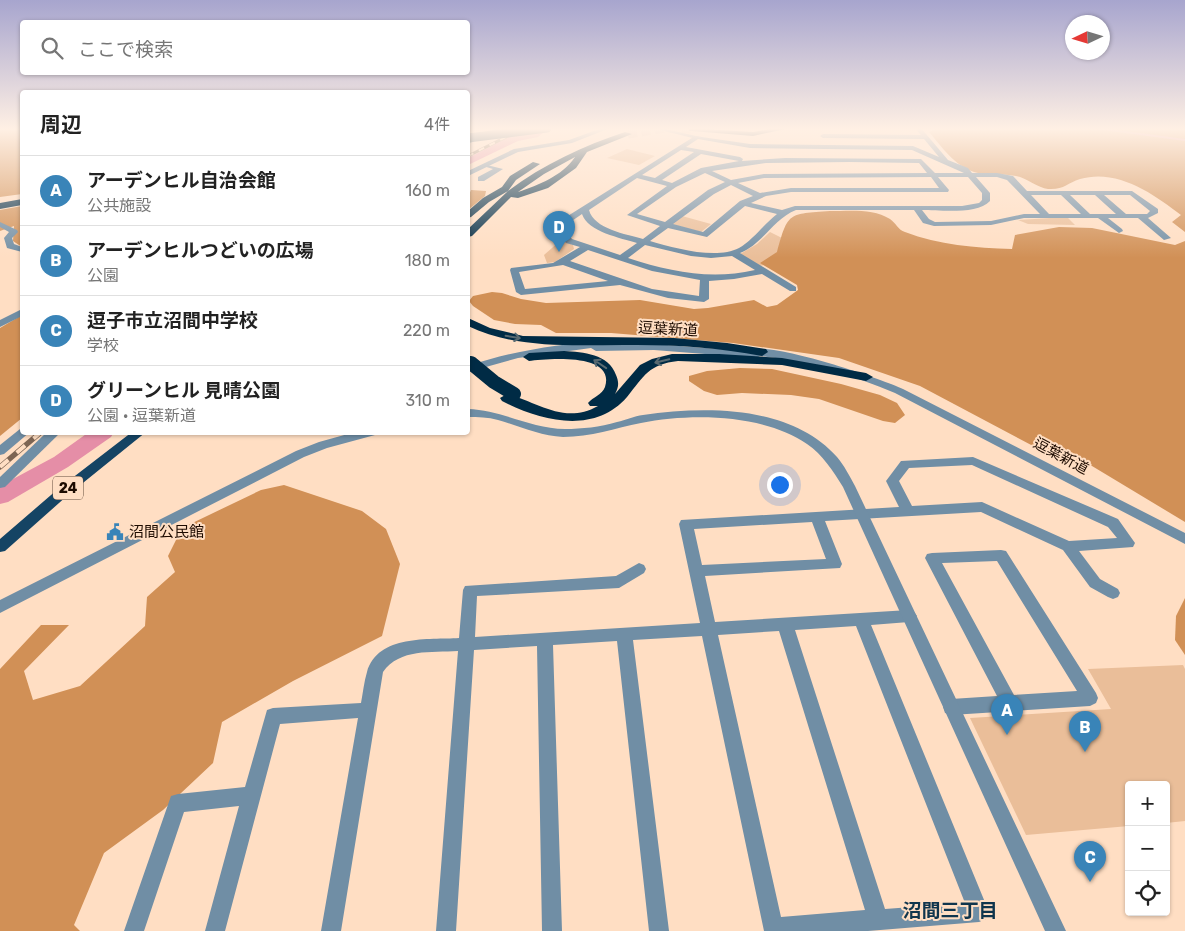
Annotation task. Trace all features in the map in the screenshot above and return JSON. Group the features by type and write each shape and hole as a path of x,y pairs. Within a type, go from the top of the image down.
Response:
{"highway":[{"path":"470,224 535,171"},
{"path":"470,232 507,194 519,189 543,171"},
{"path":"470,213 486,200 530,187 552,171"},
{"path":"507,194 530,191 545,186 565,171"},
{"path":"0,202 20,198"},
{"path":"0,206 20,202"},
{"path":"470,323 498,335 526,339 660,342 742,348 769,354"},
{"path":"511,396 546,407 568,409 588,406 610,393 612,385 611,376 608,370 596,361 570,355 529,357"},
{"path":"470,368 526,408 543,414 571,417 594,413 616,401 635,376 649,364 679,358 780,361 866,377"}],"main road":[{"name":"24","path":"0,547 63,492 136,435"}],"street":[{"path":"481,179 495,171"},
{"path":"643,171 558,226 569,241 622,258 672,296 704,299 705,278"},
{"path":"656,181 670,171"},
{"path":"695,171 631,215 704,235 743,203 758,195 785,190 945,190 930,171"},
{"path":"691,174 699,171"},
{"path":"707,171 758,195"},
{"path":"585,209 587,217 598,226 645,241 700,256 734,253 742,250 788,209 802,207 962,208 980,205 986,201 986,193 966,171"},
{"path":"833,174 851,207"},
{"path":"622,258 710,192 730,182 764,176 833,174 997,175 1010,178 1048,216"},
{"path":"636,176 673,185"},
{"path":"915,207 926,221 934,224 978,225 1024,216 1149,216 1155,211 1132,193 1024,193"},
{"path":"1062,193 1088,216"},
{"path":"1097,193 1124,216"},
{"path":"743,203 783,213"},
{"path":"1100,216 1119,232"},
{"path":"1140,216 1167,238"},
{"path":"0,224 14,232 8,238 10,246 20,249"},
{"path":"586,246 563,262 555,265 514,270 521,292 651,279 738,277 763,271"},
{"path":"734,253 793,289"},
{"path":"563,262 625,282"},
{"path":"0,324 20,313"},
{"name":"逗葉新道","path":"470,367 540,351 616,344 650,344 769,354 826,365 866,377 927,404 1185,539"},
{"name":"逗葉新道","path":"470,367 563,351 602,347 678,348 782,358 866,377"},
{"path":"470,413 500,416 542,430 562,433 585,432 640,419 732,415 751,417 775,423 795,431 814,443 832,458 849,486 1056,931"},
{"path":"0,451 20,435"},
{"path":"0,484 52,435"},
{"path":"0,607 300,454 323,445 360,435"},
{"path":"861,619 979,912 773,928 686,524 982,507 1068,546 1128,543 1113,523 973,461 905,464 892,481 908,511"},
{"path":"696,571 835,564 816,516"},
{"path":"1068,546 1095,583 1113,593"},
{"path":"951,707 1090,698 1002,555 932,558 1008,703"},
{"path":"446,931 470,590 620,582 639,569"},
{"path":"331,931 375,671 380,661 393,652 404,648 909,616"},
{"path":"785,624 878,920"},
{"path":"624,634 660,931"},
{"path":"545,639 552,931"},
{"path":"214,931 273,716 367,710"},
{"path":"134,931 178,803 251,796"}],"shaded area":[{"path":"0,171 20,171 20,194 0,197"},
{"path":"1185,171 1185,232 1172,222 1181,215 1147,191 1121,180 1108,177 1094,177 1080,179 1062,187 1048,189 1016,176 974,172"},
{"path":"471,190 486,191 485,196 470,208"},
{"path":"20,206 20,246 13,241 14,226 0,231 0,210"},
{"path":"861,211 876,213 890,219 905,232 944,243 971,247 1012,249 1015,235 1059,227 1092,228 1175,245 1185,241 1185,522 1092,466 1035,447 920,386 839,358 733,343 611,333 556,333 541,325 515,324 494,320 470,302 473,296 492,292 546,303 640,300 694,309 754,300 767,307 777,305 798,290 797,285 760,263 777,252 788,222 798,215"},
{"path":"682,216 711,224 701,232 671,224"},
{"path":"1067,217 1075,225 1028,224 1018,220"},
{"path":"770,232 788,241 777,262 760,266 740,254 757,244"},
{"path":"561,240 573,245 574,249 555,262 547,263 544,255"},
{"path":"20,316 20,420 0,436 0,328"},
{"path":"740,368 772,369 841,384 880,395 897,403 905,415 895,423 883,421 819,399 791,395 742,393 717,395 704,391 689,381 689,376 707,371"},
{"path":"284,485 362,511 386,529 400,564 382,636 293,681 222,722 213,763 163,810 104,853 74,925 80,931 0,931 0,669 41,625 69,625 24,671 33,700 80,686 145,626 147,597 175,572 168,556 182,528 261,490"},
{"path":"1185,598 1185,655 1175,640 1176,616"},
{"path":"1183,665 1185,669 1185,821 1170,823 1170,781 1125,781 1125,826 1026,835 970,718 1111,709 1088,669"}],"waterway":[{"path":"0,496 61,462 100,435"}],"railway":[{"path":"0,467 37,435"}],"place":[{"name":"グリーンヒル 見晴公園","path":"559,252"},
{"name":"沼間公民館","path":"115,532"},
{"name":"アーデンヒル自治会館","path":"1007,735"},
{"name":"アーデンヒルつどいの広場","path":"1085,752"},
{"name":"逗子市立沼間中学校","path":"1090,882"}],"district":[{"name":"沼間三丁目","path":"950,910"}]}
